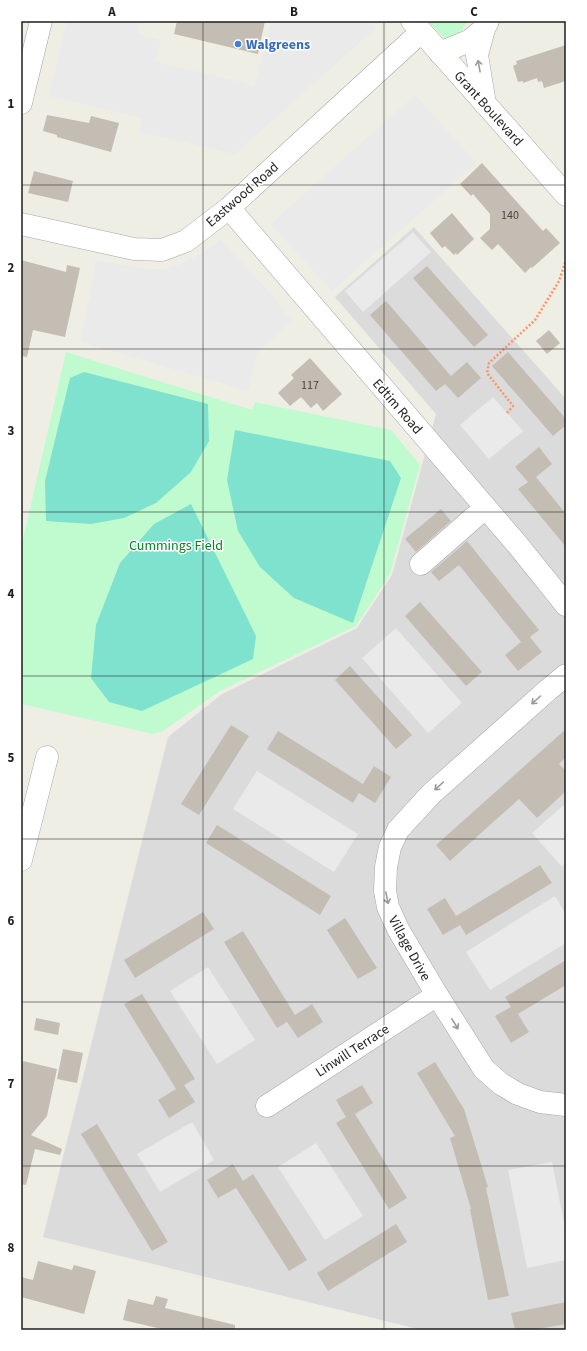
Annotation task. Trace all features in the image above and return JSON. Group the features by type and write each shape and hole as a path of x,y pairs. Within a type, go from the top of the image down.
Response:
{"street":[{"path":"21,103 41,21"},
{"path":"440,53 469,41 486,25"},
{"path":"485,104 477,55 486,25"},
{"name":"Grant Boulevard","path":"416,26 566,195"},
{"name":"Eastwood Road","path":"21,224 134,249 162,250 186,241 229,208 416,26"},
{"name":"Edtim Road","path":"229,208 566,605"},
{"path":"421,564 485,508"},
{"name":"Village Drive","path":"566,675 549,688 431,794 398,830 390,847 386,867 385,891 388,907 398,929 437,995 484,1069 501,1084 518,1094 540,1102 566,1105"},
{"path":"21,860 47,757"},
{"name":"Linwill Terrace","path":"267,1106 437,995"}],"path":[{"path":"507,412 513,406 487,373 489,363 535,320 559,281 566,260"}],"shaded area":[{"path":"67,21 140,21 137,34 161,40 155,62 243,82 254,87 271,21 369,21 376,28 235,154 139,132 142,118 49,96"},
{"path":"415,95 476,163 332,291 271,224"},
{"path":"414,227 566,399 566,1330 422,1330 43,1237 168,737 222,694 357,628 392,575 436,414 335,297"},
{"path":"413,232 431,252 363,312 345,291"},
{"path":"221,240 272,295 292,321 257,353 248,391 81,342 96,260 147,269 164,269 181,264 205,251"},
{"path":"493,397 523,431 489,459 460,425"},
{"path":"396,628 462,703 428,733 362,658"},
{"path":"257,771 358,834 334,872 233,809"},
{"path":"566,803 566,863 562,867 532,833"},
{"path":"555,896 566,915 566,943 490,990 466,952"},
{"path":"208,967 255,1040 217,1064 170,991"},
{"path":"192,1122 214,1160 160,1192 137,1154"},
{"path":"316,1143 363,1216 325,1240 278,1167"},
{"path":"552,1162 566,1233 566,1260 527,1268 508,1170"}],"green space":[{"path":"428,21 468,21 458,36 446,40"},
{"name":"Cummings Field","path":"66,352 252,410 255,402 391,430 420,465 390,574 356,626 220,691 163,731 153,734 21,704 21,548"},
{"path":"84,372 208,404 209,441 191,472 156,503 124,518 91,524 46,521 45,481 70,378"},
{"path":"235,430 390,461 401,478 353,623 294,598 260,567 238,531 227,480"},
{"path":"191,504 256,636 253,659 142,711 109,702 91,678 96,625 120,563 154,524"}],"building":[{"name":"Walgreens","path":"177,21 265,21 258,54 174,34"},
{"path":"566,45 566,81 544,88 542,81 538,82 537,78 523,83 523,81 518,82 513,66 517,64 516,61"},
{"path":"47,115 89,123 91,116 119,123 111,152 57,137 57,135 43,131"},
{"path":"482,163 543,231 546,228 560,243 525,273 498,244 492,250 480,238 490,229 490,214 473,194 471,196 460,184"},
{"path":"34,171 73,181 68,202 28,193"},
{"path":"452,213 474,239 457,255 456,253 454,255 445,246 442,248 430,233"},
{"path":"21,260 66,272 67,265 80,268 65,337 33,330 27,357 21,356"},
{"path":"427,266 488,335 474,347 413,278"},
{"path":"386,301 451,376 467,362 481,378 458,398 445,384 436,391 370,315"},
{"path":"549,330 560,343 547,354 536,341"},
{"path":"508,352 566,419 566,425 553,436 492,366"},
{"path":"310,358 342,394 323,411 317,403 311,408 301,397 290,406 278,393 294,378 291,375"},
{"path":"539,447 552,464 536,477 566,514 566,547 518,489 528,482 515,467"},
{"path":"441,509 451,521 416,552 405,539"},
{"path":"467,541 539,630 530,637 542,652 518,671 505,655 521,642 459,565 439,581 431,572"},
{"path":"420,602 482,672 466,686 405,616"},
{"path":"350,666 412,735 396,749 335,680"},
{"path":"231,725 249,736 199,815 181,804"},
{"path":"566,729 566,757 559,764 566,771 566,791 537,818 519,799 450,861 436,845"},
{"path":"278,731 363,784 374,766 391,777 375,803 359,793 353,803 267,749"},
{"path":"217,825 331,896 320,915 206,843"},
{"path":"540,865 552,883 466,935 460,925 443,935 427,909 445,898 456,916"},
{"path":"203,912 214,929 135,978 124,960"},
{"path":"345,918 377,968 358,979 327,930"},
{"path":"243,931 295,1015 312,1004 323,1022 298,1038 287,1022 277,1028 224,942"},
{"path":"566,960 566,985 518,1014 529,1032 511,1043 495,1016 511,1007 505,997"},
{"path":"142,994 195,1079 184,1085 195,1102 169,1118 158,1100 176,1089 124,1004"},
{"path":"36,1018 60,1023 58,1035 34,1030"},
{"path":"63,1049 83,1053 77,1083 57,1079"},
{"path":"23,1061 57,1069 47,1116 31,1135 62,1149 60,1155 35,1149 26,1185 21,1184 21,1069"},
{"path":"435,1062 464,1109 488,1187 486,1188 509,1296 488,1300 471,1209 450,1138 455,1136 417,1073"},
{"path":"362,1085 373,1103 355,1114 407,1198 389,1209 336,1123 346,1117 336,1100"},
{"path":"97,1124 168,1242 152,1251 81,1134"},
{"path":"233,1164 243,1181 253,1174 307,1260 289,1271 236,1188 218,1198 207,1180"},
{"path":"396,1224 407,1242 328,1291 317,1273"},
{"path":"38,1261 72,1270 74,1265 96,1271 84,1314 21,1297 21,1277 33,1280"},
{"path":"156,1296 168,1299 165,1308 235,1325 235,1330 166,1330 123,1320 128,1299 153,1305"},
{"path":"566,1302 566,1324 533,1330 515,1330 511,1313"}],"place":[{"name":"Walgreens","path":"238,44"}]}
